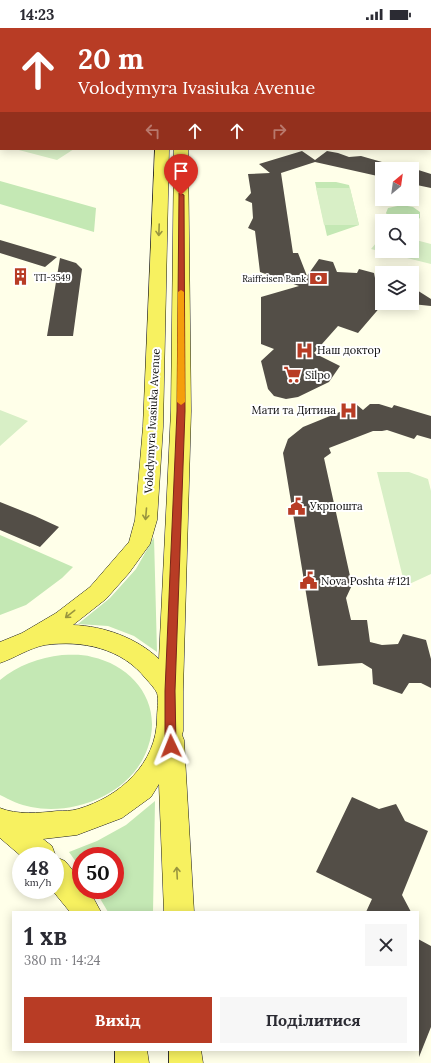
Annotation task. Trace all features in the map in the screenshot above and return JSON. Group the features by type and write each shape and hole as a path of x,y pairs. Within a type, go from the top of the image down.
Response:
{"main road":[{"name":"Volodymyra Ivasiuka Avenue","path":"28,640 64,619 98,593 121,568 138,544 146,520 153,427 162,150"},
{"path":"179,911 170,731 170,691 181,411 181,150"},
{"path":"0,652 28,640 62,634 95,636 125,647 149,665 170,691"},
{"path":"1,822 39,826 77,822 112,808 141,788 159,762 170,731"},
{"path":"1,822 31,847"},
{"path":"64,882 82,904 86,911"},
{"path":"131,1051 132,1063"},
{"path":"185,1051 186,1063"}],"green space":[{"path":"19,150 72,150 57,160"},
{"path":"0,181 96,208 94,232 0,204"},
{"path":"315,182 336,182 349,185 359,225 327,236"},
{"path":"316,188 350,188 359,225 324,225"},
{"path":"397,206 413,207 420,212 420,218 419,214 387,214 388,208"},
{"path":"419,241 431,244 431,264 407,258 419,258"},
{"path":"375,244 375,250 371,249"},
{"path":"0,410 28,421 0,446"},
{"path":"377,472 409,472 428,479 431,491 431,574 405,586"},
{"path":"0,535 73,567 62,578 26,605 0,615"},
{"path":"154,537 157,652 134,636 108,626 78,624 110,598 136,569"},
{"path":"62,655 84,655 92,657 121,669 132,678 141,689 148,702 152,731 148,747 141,763 130,777 116,789 101,798 66,808 48,809 31,807 0,795 0,680 21,666 45,658"},
{"path":"155,801 153,911 107,911 100,899 124,899 124,847 82,847 97,841 126,825"}],"building":[{"path":"302,151 315,160 327,151 349,157 361,156 382,162 375,162 375,175 315,162 281,173 293,253 298,253 307,276 319,259 333,262 337,272 357,273 359,269 374,273 375,310 378,310 358,333 338,326 314,353 340,366 329,382 298,397 286,399 274,396 268,389 261,361 274,349 261,344 261,297 299,286 260,272 255,231 248,228 253,218 252,203 245,200 251,193 248,174 270,173 259,164"},
{"path":"419,170 431,174 431,188 419,185"},
{"path":"0,240 57,257 45,267 0,253"},
{"path":"60,258 76,263 82,269 73,336 47,336"},
{"path":"419,291 431,299 431,306 419,305"},
{"path":"370,404 379,404 392,408 394,405 431,416 431,439 417,435 414,439 387,430 373,431 329,448 331,453 324,458 352,585 346,598 351,620 367,620 370,642 382,645 398,644 403,634 426,640 431,659 431,688 421,683 409,683 402,694 373,684 372,669 362,663 318,666 283,453 288,439 303,427 357,405 363,410"},
{"path":"0,502 59,527 40,547 0,530"},
{"path":"352,797 379,809 396,804 405,821 428,831 402,895 410,911 366,911 372,899 316,872"},
{"path":"419,940 431,946 431,1027 419,1057"}],"slow traffic":[{"path":"181,292 181,402"}],"place":[{"name":"ТП-3549","path":"21,277"},
{"name":"Raiffeisen Bank","path":"319,278"},
{"name":"Наш доктор","path":"304,350"},
{"name":"Silpo","path":"292,375"},
{"name":"Мати та Дитина","path":"349,410"},
{"name":"Укрпошта","path":"297,506"},
{"name":"Nova Poshta #121","path":"308,581"}],"route":[{"path":"171,746 170,691 181,411 181,195"}]}
